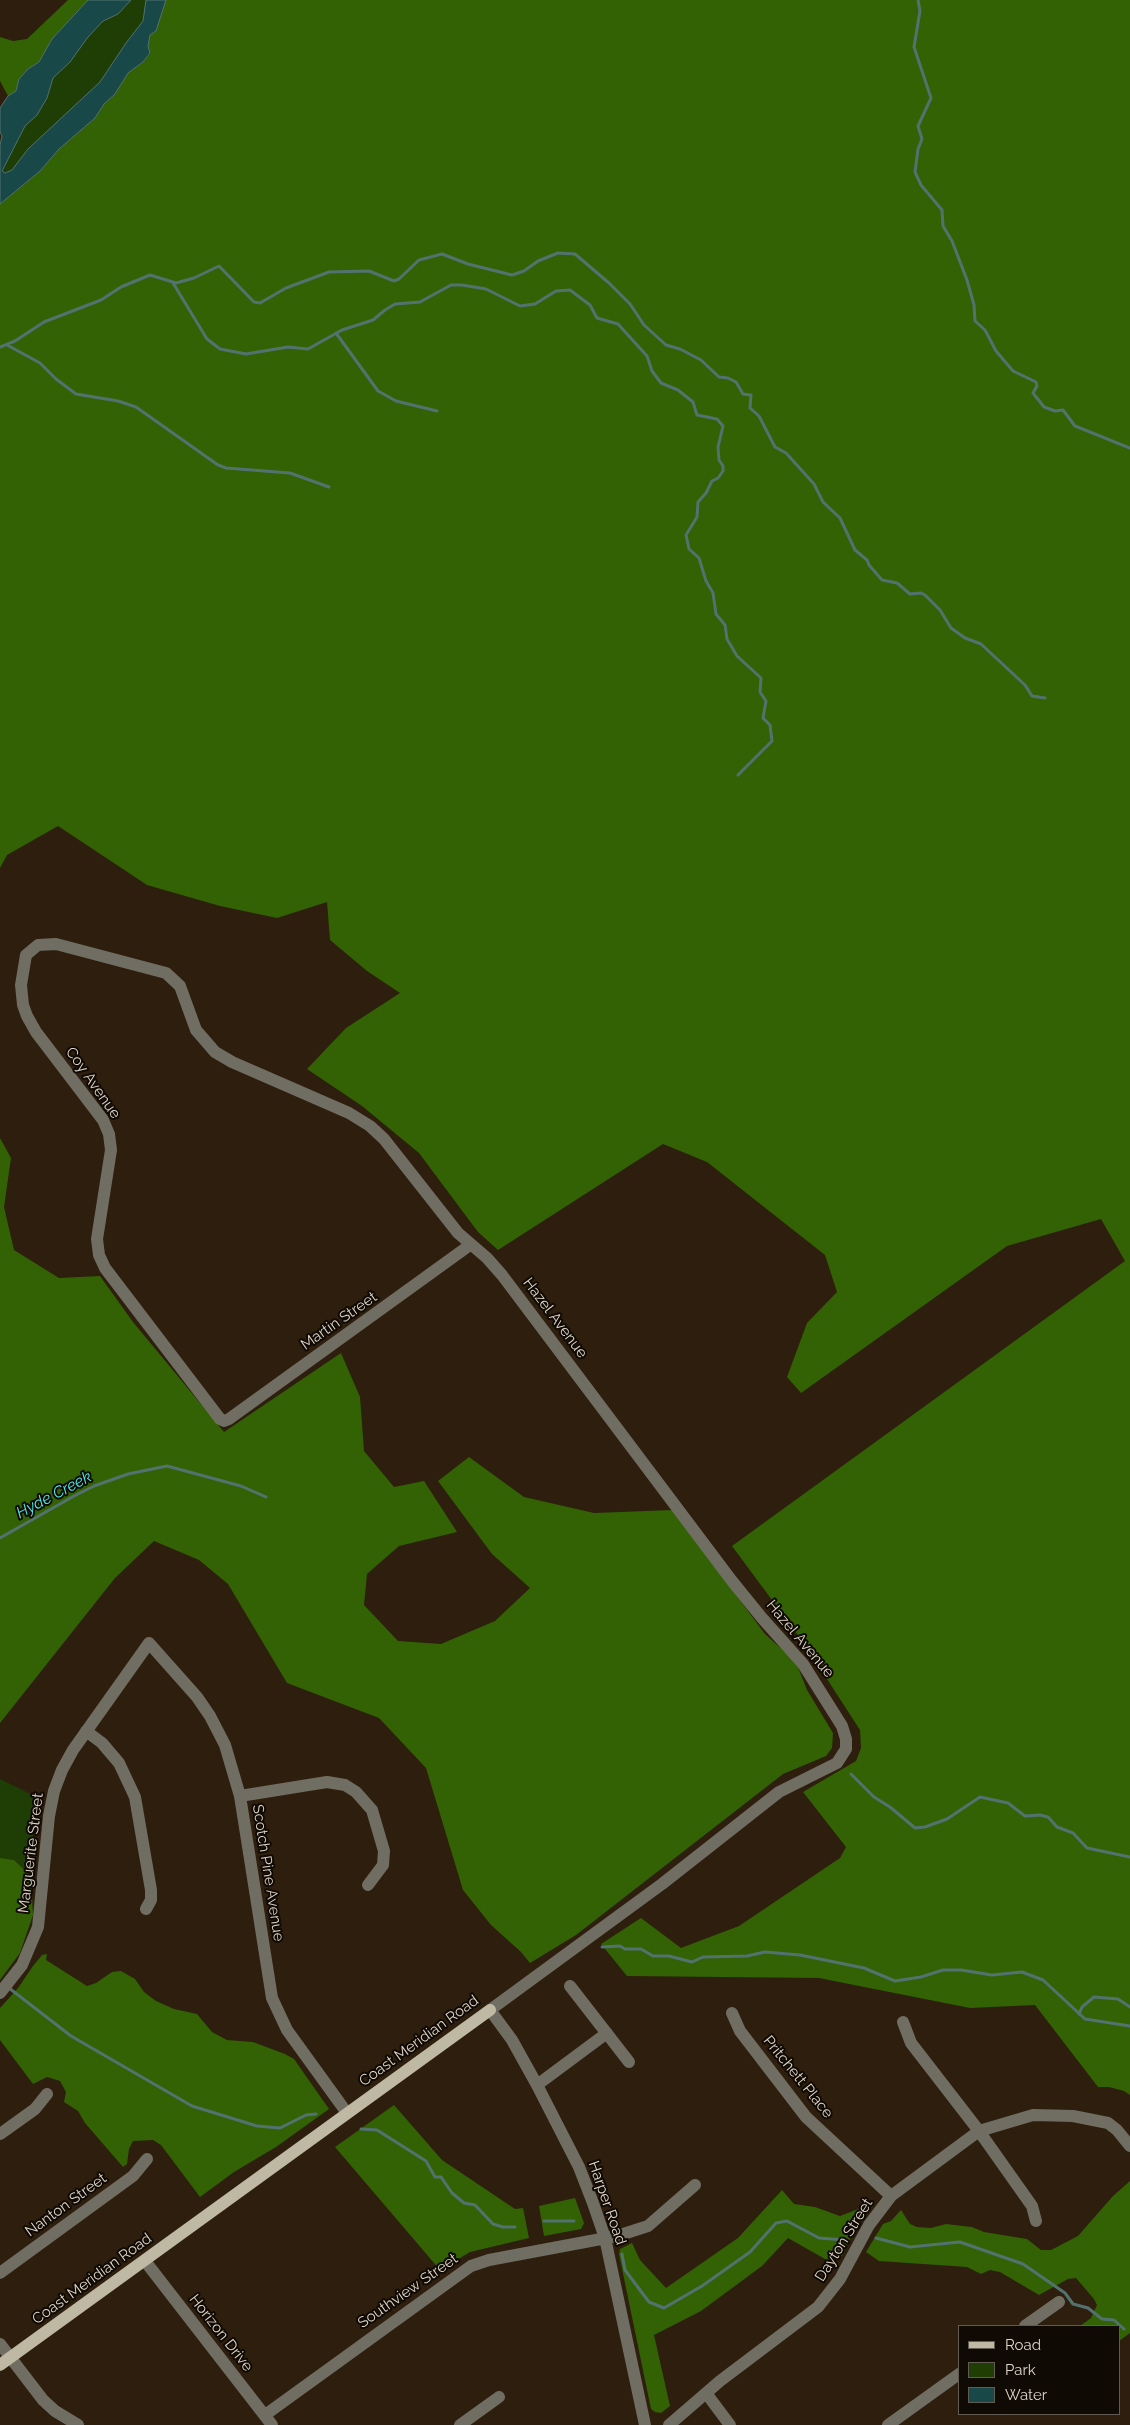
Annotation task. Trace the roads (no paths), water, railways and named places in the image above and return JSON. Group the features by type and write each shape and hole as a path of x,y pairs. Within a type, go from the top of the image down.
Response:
{"main road":[{"name":"Coast Meridian Road","path":"5,2361 490,2010"}],"street":[{"name":"Coy Avenue","path":"180,986 170,975 159,971 48,943 38,946 28,953 24,959 22,975 23,1006 31,1024 102,1120 109,1134 111,1150 98,1239 98,1255 105,1268 220,1419 224,1421"},
{"name":"Hazel Avenue","path":"180,986 192,1023 207,1045 232,1062 361,1119 384,1139 458,1233 502,1275 732,1581 803,1664 840,1721 846,1739"},
{"name":"Martin Street","path":"224,1421 470,1245"},
{"name":"Marguerite Street","path":"0,1993 24,1962 36,1935 41,1913 51,1802 62,1770 86,1730 149,1643"},
{"name":"Scotch Pine Avenue","path":"149,1643 187,1684 210,1716 228,1755 240,1796 272,1998 286,2030 347,2113"},
{"path":"86,1730 102,1743 119,1763 135,1797 151,1890 150,1900 146,1909"},
{"name":"Coast Meridian Road","path":"490,2010 662,1884 779,1792 834,1765 845,1753 846,1739"},
{"path":"240,1796 327,1782 345,1785 356,1792 372,1810 385,1855 383,1865 368,1884"},
{"path":"570,1986 629,2062"},
{"name":"Harper Road","path":"490,2010 512,2040 537,2085 578,2167 605,2238 645,2425"},
{"name":"Pritchett Place","path":"732,2012 740,2031 806,2117 891,2196"},
{"path":"903,2022 911,2043 979,2131 1032,2206 1036,2221"},
{"path":"537,2085 607,2033"},
{"path":"0,2134 35,2108 47,2094"},
{"name":"Dayton Street","path":"669,2425 706,2393 818,2307 840,2279 869,2225 891,2196 979,2131 1033,2115 1073,2116 1108,2123 1117,2130 1130,2146"},
{"name":"Nanton Street","path":"0,2273 135,2174 147,2159"},
{"name":"Southview Street","path":"268,2420 471,2266 494,2259 605,2238 648,2226 694,2185"},
{"name":"Horizon Drive","path":"145,2261 268,2420"},
{"path":"1026,2325 1059,2302"},
{"path":"0,2344 5,2361 48,2405 78,2425"},
{"path":"888,2425 958,2375"},
{"path":"706,2393 730,2425"},
{"path":"460,2425 499,2397"}],"water":[{"path":"88,0 131,0 118,14 103,21 88,37 70,62 53,78 47,98 37,115 25,126 2,171 5,173 12,170 28,149 100,82 143,21 146,0 166,0 156,31 150,35 148,46 150,53 143,62 128,73 115,94 104,104 95,118 59,149 40,171 0,204 0,145 2,136 0,132 0,108 8,96 16,91 19,79 28,69 39,62 52,39"}],"waterway":[{"path":"918,0 920,11 914,47 931,98 918,126 922,139 918,149 915,172 921,185 942,210 943,226 952,241 967,280 974,305 975,321 985,330 996,351 1013,371 1036,382 1037,386 1033,393 1044,407 1055,411 1063,410 1075,426 1130,448"},
{"path":"0,347 15,341 44,322 101,300 121,287 150,275 176,283 194,278 219,266 254,302 260,303 286,288 329,272 369,271 394,281 399,279 419,260 442,254 468,264 512,275 524,271 538,261 558,253 575,254 609,283 630,304 644,325 666,345 680,349 701,360 719,377 728,378 736,382 743,394 751,395 750,408 759,416 775,447 786,453 814,484 823,502 840,518 855,550 867,560 882,580 897,583 910,594 921,593 925,595 940,610 951,628 965,638 981,644 1025,685 1032,696 1045,698"},
{"path":"173,283 207,339 220,349 246,354 288,347 308,349 342,330 373,320 395,304 420,302 451,285 486,289 520,306 535,304 556,291 570,290 590,305 597,318 618,324 647,356 652,371 661,383 678,390 693,402 697,415 717,419 723,426 718,447 719,460 723,466 723,471 718,478 712,481 706,493 698,502 697,517 686,535 689,549 699,558 706,581 713,593 716,614 725,625 727,639 737,656 761,678 760,692 766,701 763,718 770,725 772,741 738,775"},
{"path":"336,333 378,391 396,401 437,411"},
{"path":"7,345 40,363 56,379 76,394 118,401 136,407 218,465 226,468 290,473 329,487"},
{"name":"Hyde Creek","path":"0,1538 94,1486 128,1474 167,1466 241,1486 266,1497"},
{"name":"Hyde Creek","path":"851,1774 874,1797 890,1807 915,1828 925,1827 947,1819 980,1797 1008,1803 1025,1816 1040,1815 1048,1817 1057,1827 1073,1833 1087,1848 1130,1857"},
{"path":"602,1947 620,1946 625,1949 641,1949 653,1956 669,1956 692,1962 703,1957 747,1956 765,1952 800,1955 864,1968 895,1981 921,1977 943,1970 961,1970 992,1975 1022,1972 1043,1980 1085,2019 1130,2026"},
{"path":"9,1988 71,2036 192,2106 257,2126 280,2128 306,2115 316,2114"},
{"path":"1079,2014 1082,2007 1094,1997 1118,1999 1130,2007"},
{"path":"361,2129 377,2130 426,2161 435,2177 441,2177 452,2193 464,2203 475,2205 493,2224 503,2227 515,2227"},
{"path":"544,2221 574,2221"},
{"path":"622,2254 625,2270 649,2302 664,2308 702,2286 750,2252 776,2223 787,2221 819,2238 846,2240"},
{"path":"876,2238 910,2247 960,2242 1023,2264 1065,2293 1073,2304 1088,2308 1102,2319 1114,2320 1120,2325"},
{"path":"1120,2325 1124,2329"}]}
